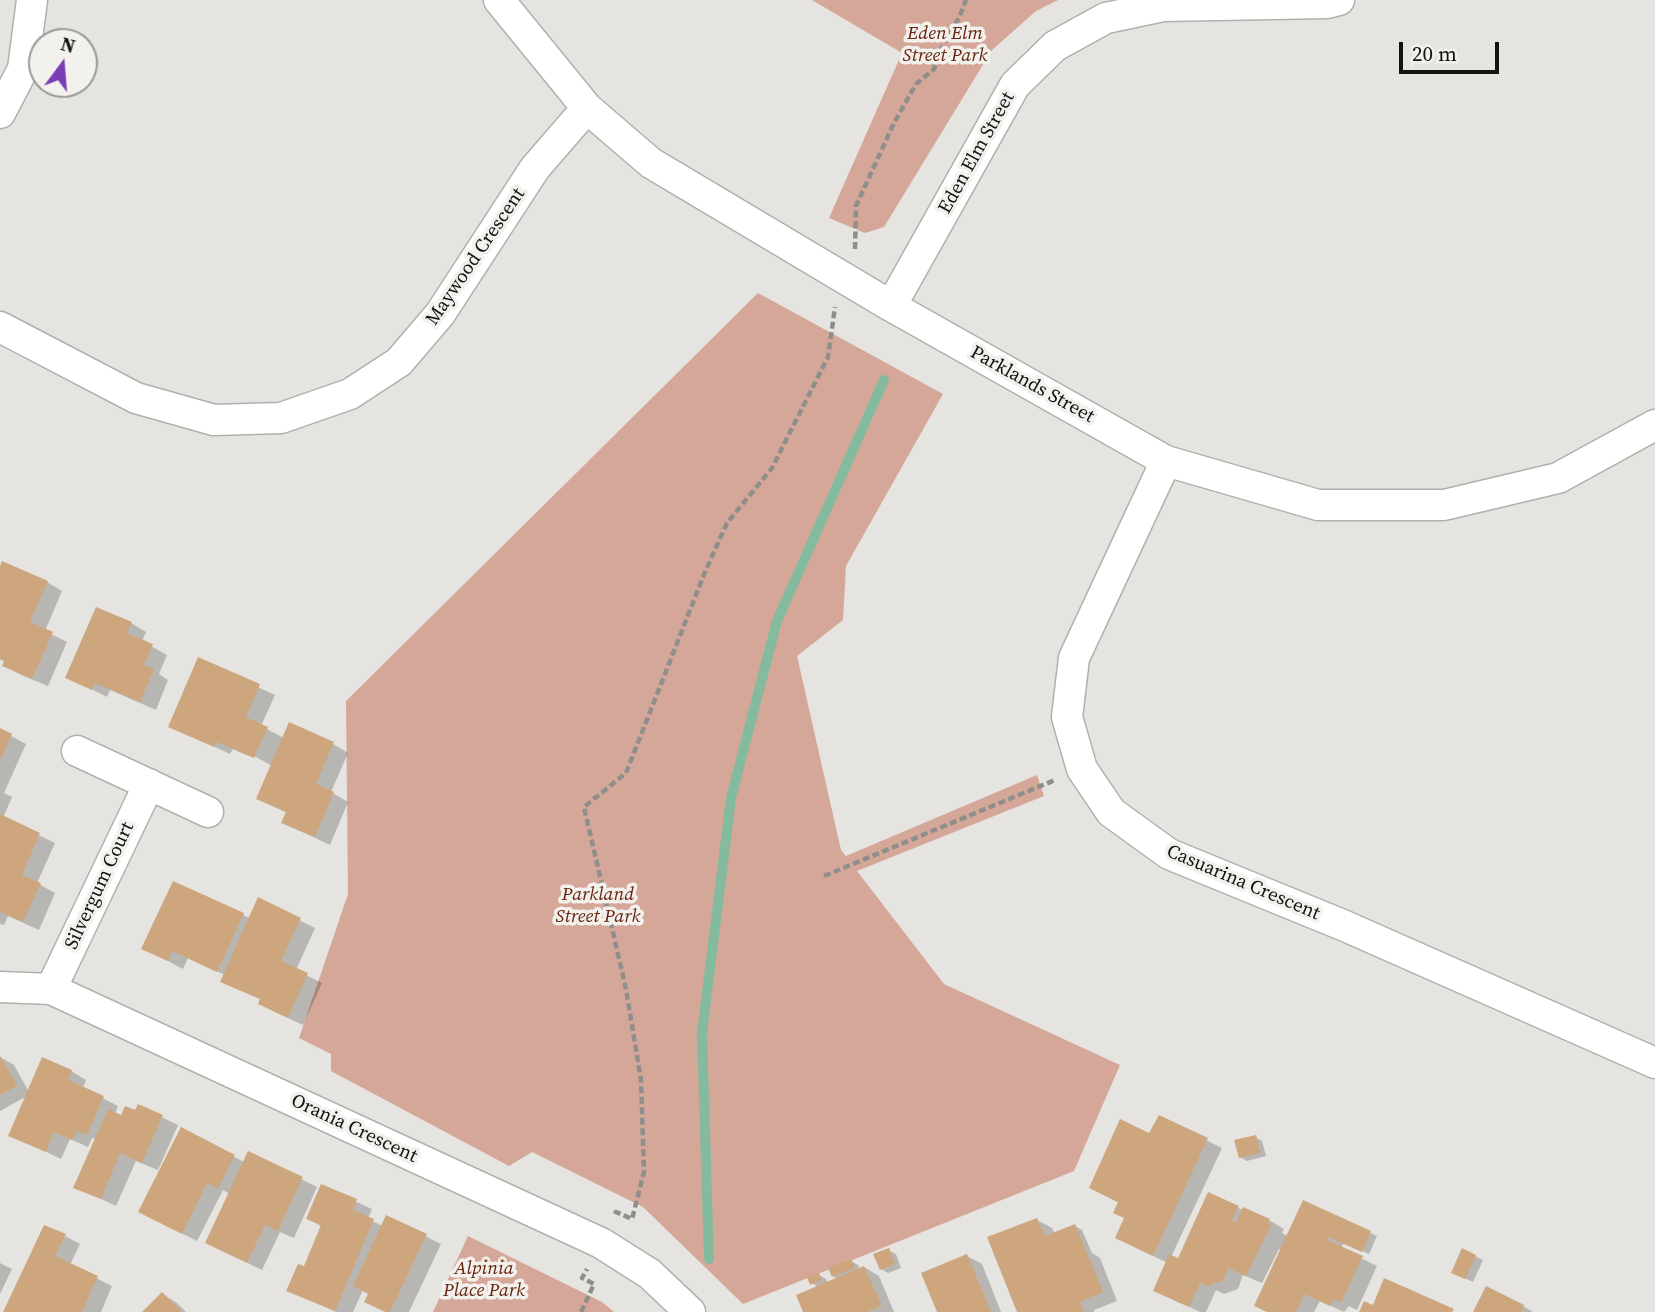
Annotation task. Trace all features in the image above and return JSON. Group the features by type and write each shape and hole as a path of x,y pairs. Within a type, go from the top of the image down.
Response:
{"street":[{"path":"0,113 23,69 32,0"},
{"name":"Parklands Street","path":"499,0 587,108 651,163 891,306 1167,461 1318,505 1444,505 1558,478 1655,425"},
{"name":"Eden Elm Street","path":"891,306 1015,85 1055,46 1106,18 1163,6 1327,3 1339,0"},
{"name":"Maywood Crescent","path":"0,327 136,398 214,420 281,418 350,394 399,362 440,314 536,168 587,108"},
{"name":"Casuarina Crescent","path":"1167,461 1074,658 1067,716 1082,769 1111,812 1169,854 1345,926 1655,1063"},
{"path":"77,751 208,811"},
{"name":"Silvergum Court","path":"51,989 149,784"},
{"name":"Orania Crescent","path":"0,987 51,989 601,1243 650,1275 690,1312"}],"path":[{"path":"855,255 856,206 894,123 916,84 934,69 943,44 959,18 966,0"},
{"path":"612,1221 616,1212 632,1219 644,1172 641,1080 626,989 584,807 625,773 727,523 772,468 828,357 834,309"},
{"path":"824,876 1082,769"},
{"path":"581,1312 594,1284 582,1278 588,1268"}],"green space":[{"name":"Eden Elm Street Park","path":"812,0 1058,0 1036,11 992,50 884,227 865,233 829,218 902,53"},
{"name":"Parkland Street Park","path":"758,293 943,394 846,566 843,620 797,656 841,850 846,856 1037,775 1044,796 857,871 944,984 1120,1065 1074,1171 743,1304 643,1207 532,1152 509,1166 331,1071 331,1054 299,1038 348,894 346,701"},
{"name":"Alpinia Place Park","path":"468,1236 602,1302 614,1312 433,1312"}],"building":[{"path":"2,561 48,581 30,622 53,632 32,679 2,666 4,661 0,659"},
{"path":"96,607 132,622 127,633 153,644 144,665 154,669 140,702 95,683 92,690 65,678"},
{"path":"198,657 260,684 246,717 268,727 254,758 217,742 214,747 168,727"},
{"path":"289,722 334,742 316,784 334,792 315,837 281,823 286,812 256,799"},
{"path":"0,728 12,734 0,760"},
{"path":"0,814 40,833 22,875 41,883 23,922 0,912"},
{"path":"173,881 244,913 217,972 172,951 168,961 141,949"},
{"path":"258,897 301,918 281,961 308,973 288,1018 258,1004 260,999 220,982"},
{"path":"0,1056 17,1086 0,1095"},
{"path":"42,1057 72,1070 68,1080 104,1096 87,1135 77,1131 72,1140 54,1132 46,1152 8,1136"},
{"path":"138,1104 163,1115 142,1163 120,1153 101,1199 73,1188 108,1109 121,1115 125,1106 135,1110"},
{"path":"1159,1115 1208,1138 1153,1256 1115,1238 1124,1218 1113,1213 1118,1202 1089,1188 1120,1119 1149,1133"},
{"path":"181,1127 235,1155 218,1189 207,1183 182,1234 138,1212"},
{"path":"1256,1135 1260,1153 1239,1158 1234,1140"},
{"path":"248,1151 303,1177 278,1231 265,1225 247,1263 205,1243"},
{"path":"321,1184 357,1199 353,1210 374,1219 335,1311 286,1291 298,1264 304,1266 321,1225 306,1219"},
{"path":"1208,1192 1239,1206 1232,1221 1236,1223 1243,1207 1270,1219 1268,1223 1271,1225 1246,1276 1228,1268 1223,1281 1207,1286 1200,1283 1189,1307 1153,1291 1169,1254 1178,1258"},
{"path":"1303,1200 1371,1231 1362,1252 1328,1237 1327,1240 1363,1256 1341,1303 1333,1299 1330,1306 1304,1294 1296,1312 1267,1312 1254,1306"},
{"path":"386,1215 427,1234 390,1312 364,1302 368,1294 353,1286"},
{"path":"1037,1218 1045,1236 1075,1224 1103,1292 1080,1302 1084,1312 1017,1312 987,1237"},
{"path":"44,1225 66,1234 55,1256 98,1276 82,1312 3,1312"},
{"path":"889,1248 895,1264 880,1270 873,1254"},
{"path":"1462,1248 1476,1255 1465,1279 1451,1273"},
{"path":"967,1254 991,1312 937,1312 921,1273"},
{"path":"851,1259 855,1268 832,1277 828,1268"},
{"path":"864,1266 882,1306 867,1312 803,1312 796,1295"},
{"path":"819,1273 822,1280 810,1285 807,1277"},
{"path":"1384,1278 1454,1309 1452,1312 1359,1312 1364,1301 1373,1305"},
{"path":"1486,1286 1524,1305 1521,1312 1473,1312"},
{"path":"162,1292 182,1312 142,1312"}],"waterway":[{"path":"709,1259 702,1033 731,798 777,621 884,380"}]}
